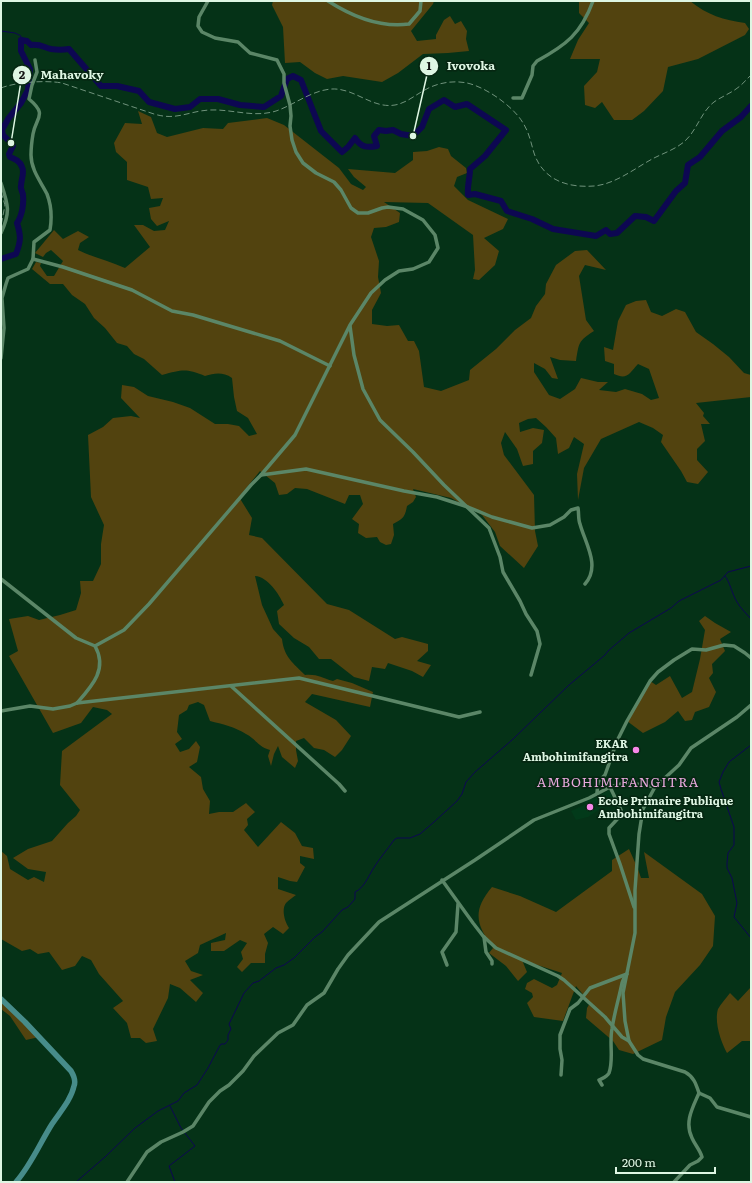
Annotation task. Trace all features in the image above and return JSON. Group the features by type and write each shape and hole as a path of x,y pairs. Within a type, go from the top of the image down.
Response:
{"main road":[{"path":"1,999 71,1071 75,1078 75,1085 68,1100 52,1124 24,1173 16,1182"}],"street":[{"path":"95,646 124,630 149,604 295,435 350,325 372,293 384,280 400,271 413,269 429,262 438,248 435,235 423,220 403,209 382,208 368,213 358,213 351,208 341,190 334,182 316,173 303,163 296,152 292,140 290,105 284,83 284,74 277,60 250,53 238,42 215,38 202,32 198,26 199,17 208,1"},
{"path":"328,1 359,17 387,25 409,24 420,11 421,1"},
{"path":"513,98 522,98 537,61 569,41 578,31 593,1"},
{"path":"1,358 4,328 2,298 8,278 28,269 33,259 34,242 50,230 52,213 47,195 37,177 30,154 33,134 39,121 39,111 36,105 29,99 37,72 34,60"},
{"path":"1,183 8,212 1,233"},
{"path":"33,259 63,267 132,290 172,311 193,315 280,341 330,366"},
{"path":"350,325 354,355 363,389 380,420 489,528 500,556 503,572 537,631 540,644 531,674"},
{"path":"261,475 306,469 437,497 492,517 532,528 550,525 564,517 571,510 578,508 579,523 587,542 592,564 592,573 585,584"},
{"path":"1,580 76,638 95,646 99,653 100,666 93,684 77,703"},
{"path":"597,793 598,782 605,775 617,741 627,721 650,681 658,672 692,649 706,650 724,645 734,646 751,658"},
{"path":"1,711 30,706 53,709 70,706 77,703 299,678 460,717 480,712"},
{"path":"231,686 345,791"},
{"path":"674,1182 690,1165 702,1157 691,1136 689,1127 691,1109 699,1093 691,1075 643,1059 638,1055 629,1041 623,999 635,933 636,860 643,809 655,787 679,765 690,748 737,717 751,705"},
{"path":"127,1182 150,1150 161,1142 184,1132 193,1126 209,1102 220,1091 229,1086 254,1056 278,1033 293,1025 307,1005 324,993 348,955 379,922 534,820 610,787 630,783 655,787"},
{"path":"610,787 622,814 610,828 609,834 635,912"},
{"path":"442,880 483,936 496,948 558,976 583,996 622,1037 629,1041"},
{"path":"447,965 442,952 456,932 458,903"},
{"path":"483,936 486,952 492,961 492,964"},
{"path":"561,1075 562,1060 560,1035 570,1009 578,1003 590,988 627,974"},
{"path":"602,1085 599,1080 608,1074 612,1062 610,1044 612,1025 622,983 627,974"},
{"path":"699,1093 710,1098 717,1108 751,1117"}],"shaded area":[{"path":"273,1 434,1 411,31 417,41 436,39 436,35 444,20 450,16 455,24 461,21 467,31 466,39 469,51 423,54 398,73 382,82 343,76 327,79 315,73 300,62 285,63 283,27 272,5"},
{"path":"579,1 690,1 696,6 716,16 745,23 749,29 745,35 698,59 668,67 663,91 644,111 632,120 614,120 602,102 595,108 585,105 584,86 597,72 600,59 570,59 578,40 589,23 579,13"},
{"path":"138,111 151,117 157,133 167,137 203,128 223,129 228,123 267,118 284,125 339,168 351,184 363,190 366,187 354,177 348,169 395,173 413,160 413,152 427,151 439,147 448,149 451,156 466,168 467,173 457,177 454,186 468,200 508,219 503,229 484,238 499,251 495,265 479,280 473,279 475,270 473,235 428,203 384,202 400,213 399,222 386,227 374,228 371,237 379,261 378,277 381,293 372,310 372,324 387,326 399,325 408,341 414,341 419,351 424,387 441,391 469,380 470,370 496,349 515,330 531,318 536,306 545,294 546,284 556,265 575,251 587,250 606,270 585,265 579,276 586,320 594,331 585,337 580,343 576,361 560,360 550,357 558,379 552,378 545,369 534,363 534,372 549,395 560,399 575,389 581,378 598,382 608,382 599,390 616,392 625,389 642,394 651,400 659,398 649,369 638,364 628,375 618,376 614,374 614,364 605,361 604,347 613,350 618,321 626,305 636,301 646,300 651,312 662,316 676,309 685,312 696,332 729,357 744,373 751,375 751,397 696,403 704,413 703,416 710,424 701,424 705,441 697,449 697,460 708,472 698,484 687,482 661,442 663,435 653,428 639,422 601,439 584,468 578,500 577,474 584,444 574,437 569,448 558,454 556,438 536,418 528,419 519,423 520,432 533,428 544,430 542,443 533,451 533,464 523,466 517,449 505,432 501,443 504,455 534,495 535,531 538,546 524,568 500,546 495,532 482,515 451,498 413,489 416,497 413,502 407,506 403,517 393,524 394,535 391,544 386,545 380,542 377,537 366,538 358,533 359,524 352,519 363,504 360,495 349,495 345,504 307,489 295,488 287,494 279,495 275,483 260,471 239,497 252,518 249,535 262,538 327,604 349,610 395,639 402,637 428,644 428,651 417,661 431,665 423,677 412,671 388,663 385,669 372,667 369,681 354,677 331,659 319,659 309,647 294,638 279,624 277,611 284,605 282,601 269,583 260,577 255,576 262,605 273,629 282,639 285,651 293,663 305,675 316,676 333,681 337,679 352,683 373,692 370,707 312,694 305,702 336,720 351,736 342,750 335,757 324,750 314,748 304,738 296,741 298,761 295,768 282,757 278,746 271,766 268,756 270,750 262,747 249,736 237,729 210,721 204,705 198,702 189,705 187,710 179,715 177,732 182,739 175,744 180,752 189,749 196,741 200,747 197,762 189,767 201,777 203,789 210,801 209,814 233,812 246,803 255,812 247,819 248,825 244,830 258,847 281,822 295,833 302,846 313,848 314,859 300,856 300,863 305,867 297,882 278,877 278,889 296,895 286,903 284,909 286,923 289,928 283,934 273,927 264,934 268,943 265,954 265,963 251,963 242,972 237,967 243,959 241,952 247,943 240,940 224,951 211,951 211,943 225,940 226,933 200,945 198,953 185,961 191,971 203,975 190,980 203,993 196,1002 180,988 170,984 168,998 153,1029 157,1041 146,1043 140,1038 131,1038 127,1023 113,1008 123,1001 99,974 91,960 82,956 75,966 62,970 49,952 38,954 30,949 22,951 1,939 1,851 7,856 10,869 28,880 34,877 44,882 46,872 28,869 13,858 28,849 52,841 76,816 80,810 60,785 62,751 112,714 107,710 93,707 81,723 53,733 9,656 18,651 9,619 28,616 39,620 76,610 81,593 80,581 93,581 101,564 101,544 104,525 91,497 88,435 103,427 113,418 131,416 140,418 121,398 122,385 134,387 148,396 190,408 215,424 239,426 249,436 257,434 248,418 237,411 232,378 222,374 205,376 188,371 162,375 144,359 134,354 127,346 117,343 105,328 94,318 85,304 72,295 63,284 50,284 32,269 36,262 41,263 40,266 47,276 54,276 63,261 51,250 43,257 35,253 54,230 63,239 78,231 89,237 80,243 78,250 125,268 150,247 134,225 143,225 154,231 165,230 169,221 157,226 151,219 149,208 160,206 163,198 151,199 148,187 127,180 127,162 116,152 114,143 125,123 142,124"},
{"path":"705,616 731,632 720,639 725,651 712,664 713,673 709,678 716,692 709,707 695,712 692,720 685,721 678,711 665,722 643,733 627,721 650,681 656,685 670,676 682,698 692,692 705,630 699,621"},
{"name":"Ecole Primaire Publique Ambohimifangitra","path":"609,790 614,799 588,817 576,820 571,811"},
{"path":"629,849 641,878 649,878 644,852 702,894 715,916 713,946 700,965 675,992 666,1017 662,1040 633,1054 619,1050 613,1041 586,1018 587,1008 590,1003 576,986 563,1021 534,1017 527,1003 533,997 532,993 525,989 527,983 534,979 552,988 557,985 562,973 522,960 527,972 518,981 506,966 489,953 493,948 483,932 479,918 481,903 492,887 520,896 556,912 612,871 612,860"},
{"path":"751,987 751,1041 742,1041 727,1053 720,1038 717,1020 718,1009 730,993 738,1001"},
{"path":"1,999 39,1037 26,1040 10,1016 1,1009"}],"waterway":[{"path":"1,31 15,33 21,36 21,40"},
{"path":"1,259 16,254 20,238 17,223 23,206 21,187 23,169 19,162 10,157 9,154 13,146 3,135 2,130 8,119 21,103 28,90 30,69 21,51 21,40 27,41 31,45 40,45 51,49 69,49 101,86 117,86 139,91 149,102 175,109 190,107 200,99 218,99 240,105 264,107 281,96 287,79 293,76 301,80 321,131 342,152 355,138 364,146 377,146 374,136 379,130 393,130 401,134 413,136 422,127 429,109 444,100 455,107 467,104 506,130 485,156 470,169 468,195 475,194 501,201 507,211 532,219 553,229 596,236 606,230 610,234 617,233 635,216 646,217 654,221 676,191 685,183 688,165 700,157 722,131 741,117 751,106"},
{"path":"76,1182 135,1128 158,1111 178,1101 184,1093 197,1085 221,1044 225,1044 228,1040 228,1035 231,1029 229,1024 244,993 253,983 259,981 276,968 284,965 294,958 322,932 342,910 348,907 355,899 355,892 363,885 375,865 394,840 397,838 410,838 420,834 434,822 457,801 462,794 466,782 475,772 512,740 569,685 629,633 671,608 679,601 721,580 728,572 751,566"},
{"path":"725,576 737,602 751,619"},
{"path":"751,745 729,762 719,782 734,827 734,845 728,853 727,863 727,868 732,878 737,903 734,917 751,938"},
{"path":"170,1106 181,1128 195,1146 169,1166 175,1182"}],"railway":[{"path":"1,88 31,82 62,83 154,114 162,116 176,116 210,110 260,114 268,113 276,111 317,92 332,89 348,92 379,104 395,105 439,84 450,82 467,83 499,98 519,117 527,130 538,162 543,170 550,176 566,184 594,186 602,185 618,179 678,146 689,137 702,116 714,102 738,87 751,75"},
{"path":"1,192 5,205 1,226"}],"place":[{"name":"Ivovoka","path":"413,136"},
{"name":"Mahavoky","path":"11,143"},
{"name":"EKAR Ambohimifangitra","path":"636,750"},
{"name":"Ecole Primaire Publique Ambohimifangitra","path":"590,807"}],"district":[{"name":"AMBOHIMIFANGITRA","path":"618,782"}]}
